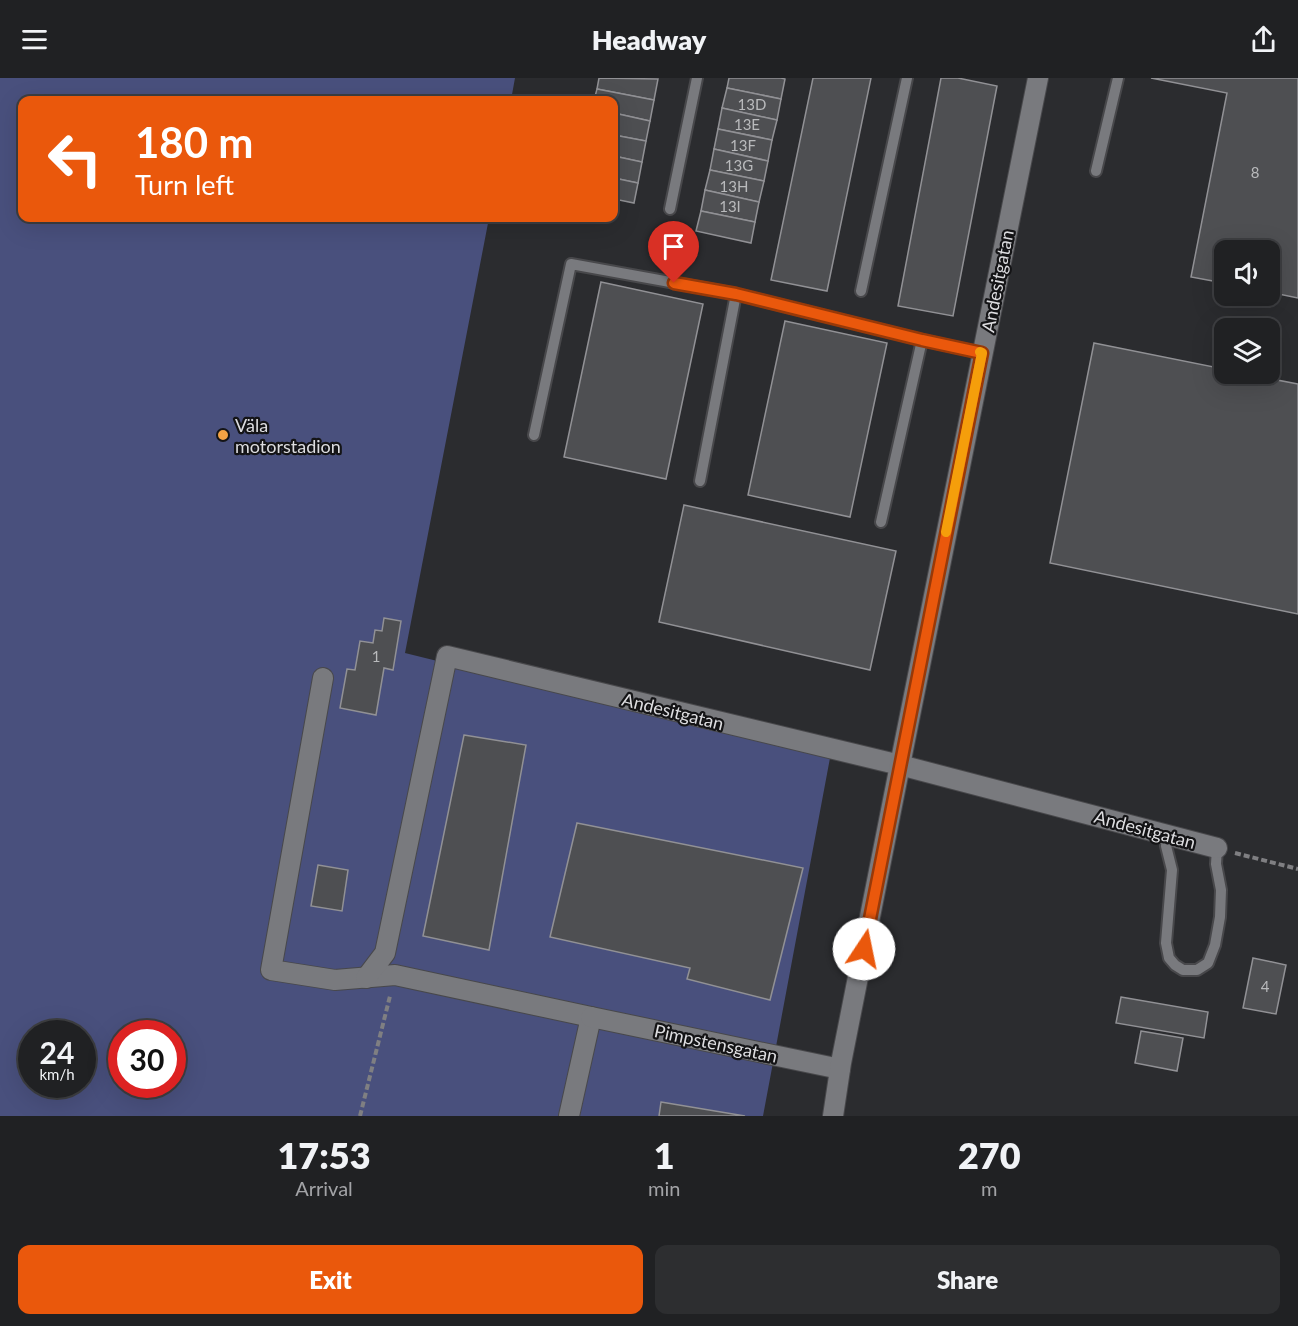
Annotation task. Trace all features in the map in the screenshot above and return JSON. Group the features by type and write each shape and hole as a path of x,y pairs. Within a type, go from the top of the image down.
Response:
{"street":[{"name":"Andesitgatan","path":"833,1116 840,1069 1037,78"},
{"name":"Andesitgatan","path":"366,978 385,953 447,656 900,765 1217,848"},
{"name":"Pimpstensgatan","path":"323,678 271,970 335,980 395,975 840,1069"},
{"path":"569,1116 591,1017"}],"lane":[{"path":"670,209 697,78"},
{"path":"861,291 907,78"},
{"path":"1096,171 1118,78"},
{"path":"534,435 571,264 736,294 982,353"},
{"path":"700,481 736,294"},
{"path":"881,522 922,340"},
{"path":"1168,835 1166,846 1172,870 1166,943 1169,958 1183,970 1197,970 1208,963 1215,945 1220,917 1221,890 1216,864 1217,848"}],"path":[{"path":"1217,848 1298,869"},
{"path":"360,1116 395,975"}],"shaded area":[{"name":"Väla motorstadion","path":"0,78 515,78 512,96 18,96 18,222 488,222 405,653 830,758 763,1116 0,1116"}],"building":[{"path":"599,78 658,79 654,100 597,89"},
{"path":"729,78 785,79 781,99 727,88"},
{"path":"813,78 871,78 827,291 771,280"},
{"path":"941,78 958,78 997,86 953,316 898,306"},
{"path":"1151,78 1298,78 1298,298 1280,294 1280,240 1214,240 1214,281 1191,277 1227,93"},
{"path":"727,88 781,99 777,120 722,108"},
{"path":"597,89 654,100 650,121 618,114 618,96 595,96"},
{"path":"722,108 777,120 772,140 718,129"},
{"path":"618,114 650,121 646,141 618,136"},
{"path":"718,129 772,140 768,161 714,149"},
{"path":"618,136 646,141 642,162 618,157"},
{"path":"714,149 768,161 764,181 710,170"},
{"path":"618,157 642,162 638,183 618,179"},
{"path":"710,170 764,181 759,202 705,190"},
{"path":"618,179 638,183 634,203 618,200"},
{"path":"705,190 759,202 755,222 701,211"},
{"path":"701,211 755,222 751,243 696,231"},
{"path":"601,282 703,304 666,479 564,457"},
{"path":"785,321 887,343 850,517 748,495"},
{"path":"1094,343 1214,367 1214,384 1280,384 1280,381 1298,384 1298,614 1050,563"},
{"path":"684,505 896,551 870,670 659,622"},
{"path":"384,618 401,621 393,670 384,668 376,715 340,708 347,669 355,670 360,641 373,643 375,630 382,631"},
{"path":"464,735 526,745 489,950 423,936"},
{"path":"577,823 803,868 770,1000 687,979 690,968 550,937"},
{"path":"318,865 348,870 342,911 311,906"},
{"path":"1253,958 1286,965 1276,1014 1243,1008"},
{"path":"1121,997 1208,1012 1204,1038 1116,1023"},
{"path":"1141,1031 1183,1038 1177,1071 1135,1063"},
{"path":"661,1102 745,1116 659,1116"}],"slow traffic":[{"path":"946,532 982,353 980,352"}],"place":[{"name":"Väla motorstadion","path":"223,435"}],"route":[{"path":"674,283 736,294 982,353 864,949"}]}
